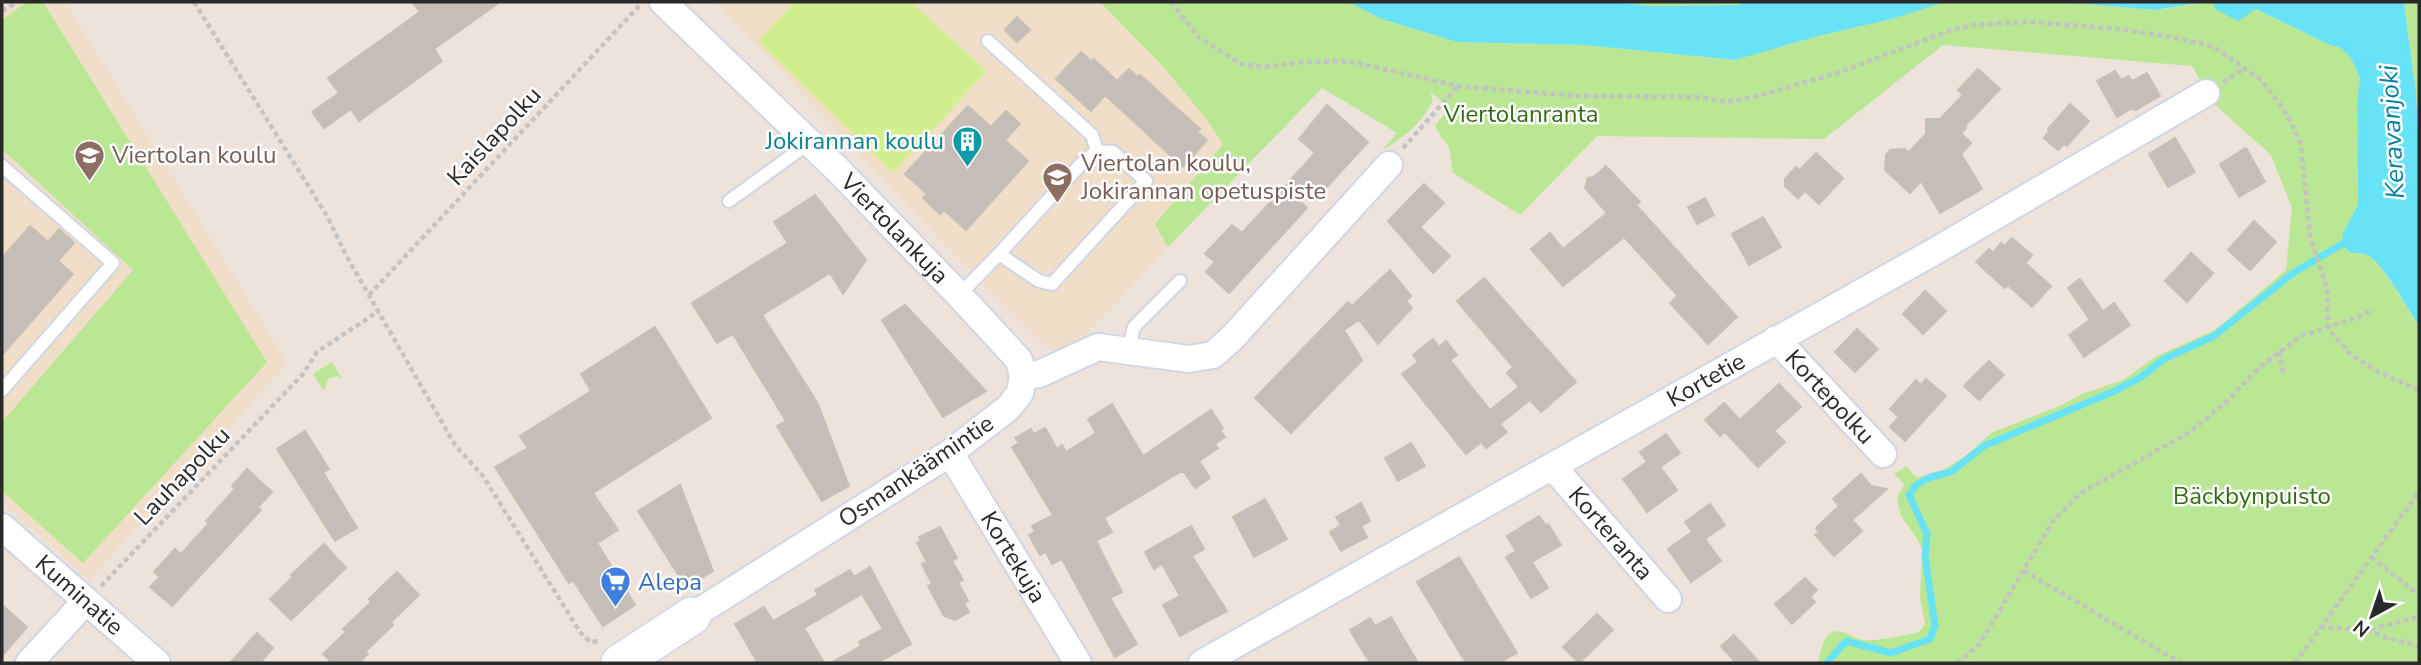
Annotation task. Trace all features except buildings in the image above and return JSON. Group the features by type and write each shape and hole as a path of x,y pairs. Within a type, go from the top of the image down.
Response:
{"street":[{"name":"Viertolankuja","path":"663,2 809,143 958,295 1019,360 1023,376"},
{"name":"Kortetie","path":"1202,663 1553,467 2206,93"},
{"path":"1023,376 1039,374 1098,347 1189,359 1213,355 1232,338 1389,165"},
{"name":"Kortepolku","path":"1776,339 1883,454"},
{"name":"Osmankäämintie","path":"620,663 950,453 1008,408 1020,393 1023,376"},
{"name":"Kortekuja","path":"950,453 1078,663"},
{"name":"Korteranta","path":"1553,467 1668,599"},
{"name":"Kuminatie","path":"2,527 157,663"},
{"path":"29,663 86,601"}],"lane":[{"path":"988,41 1092,135 1097,151"},
{"path":"729,201 809,143"},
{"path":"958,295 1081,163 1097,151 1114,152 1146,181 1052,284 1039,281 999,254"},
{"path":"2,166 113,264 2,390"},
{"path":"1128,351 1134,327 1180,281"}],"path":[{"path":"2,11 17,2"},
{"path":"194,2 327,216 347,257 455,445 483,476 580,632 590,642"},
{"name":"Kaislapolku","path":"369,295 644,2"},
{"path":"1171,2 1199,38 1241,64 1264,67 1348,61 1458,86 1577,96 1702,97 1726,102 1758,96 1840,72 1949,31 1973,25 2032,22 2119,29 2214,47 2261,80 2282,107 2301,145 2310,236 2327,288 2328,326 2351,355 2378,372 2419,390"},
{"path":"1389,165 1458,86"},
{"path":"1957,663 1979,645 2053,521 2081,493 2190,432 2260,366 2301,336 2361,316 2373,309"},
{"name":"Lauhapolku","path":"86,601 303,374 317,352 379,311"},
{"path":"2279,351 2284,376"},
{"path":"2295,663 2419,492"},
{"path":"2371,557 2419,595"},
{"path":"2024,571 2181,663"},
{"path":"2320,627 2367,630 2419,617"},
{"path":"2367,630 2419,646"}],"shaded area":[{"name":"Viertolan koulu","path":"2,2 65,2 287,363 89,580 2,501"},
{"name":"Viertolan koulu, Jokirannan opetuspiste","path":"715,2 1143,2 1251,160 1077,344 1049,350"}],"green space":[{"name":"Viertolan koulu","path":"27,2 43,2 267,362 83,563 2,491 2,422 133,270 2,149 2,20"},
{"path":"795,2 911,2 987,71 893,173 758,41"},
{"name":"Bäckbynpuisto","path":"1100,2 1348,2 1382,19 1457,42 1584,45 1734,60 1818,36 1892,19 1945,2 2062,2 2155,10 2213,2 2215,9 2256,9 2341,48 2351,58 2360,78 2357,102 2358,205 2343,233 2345,247 2350,253 2365,254 2373,259 2419,326 2419,663 1818,663 1825,639 1833,632 1839,631 1867,640 1917,633 1923,628 1925,623 1920,598 1922,550 1901,516 1897,498 1904,484 1894,474 1906,466 1917,478 1945,469 1967,455 1991,433 2064,404 2082,394 2123,380 2157,356 2215,330 2286,270 2292,208 2271,155 2215,105 2192,66 1943,45 1824,139 1597,136 1520,215 1453,173 1449,147 1435,125 1450,108 1430,92 1433,99 1424,115 1405,135 1382,151 1397,133 1322,88 1168,247 1155,224 1223,144 1162,65"},
{"path":"1617,2 1746,2 1737,5 1650,6"},
{"path":"2404,2 2419,2 2419,152 2416,93"},
{"path":"332,362 342,379 337,376 328,379 324,391 313,374"}],"water":[{"path":"1348,2 1617,2 1650,6 1737,5 1746,2 1945,2 1892,19 1818,36 1735,60 1584,45 1457,42 1382,19"},
{"path":"2062,2 2205,2 2155,10"},
{"name":"Keravanjoki","path":"2213,2 2404,3 2416,93 2419,152 2419,326 2395,287 2373,259 2361,253 2350,253 2342,238 2358,205 2357,102 2360,78 2351,58 2341,48 2256,9 2238,21 2215,9"}],"waterway":[{"path":"1827,663 1846,641 1891,653 1930,639 1935,626 1925,556 1927,534 1909,495 1916,485 1931,477 1951,472 1984,446 2115,391 2141,377 2164,359 2214,336 2293,273 2351,239"}],"place":[{"name":"Jokirannan koulu","path":"967,168"},
{"name":"Viertolan koulu","path":"89,182"},
{"name":"Viertolan koulu, Jokirannan opetuspiste","path":"1058,204"},
{"name":"Alepa","path":"615,609"}],"park label":[{"name":"Viertolanranta","path":"1521,114"}]}
